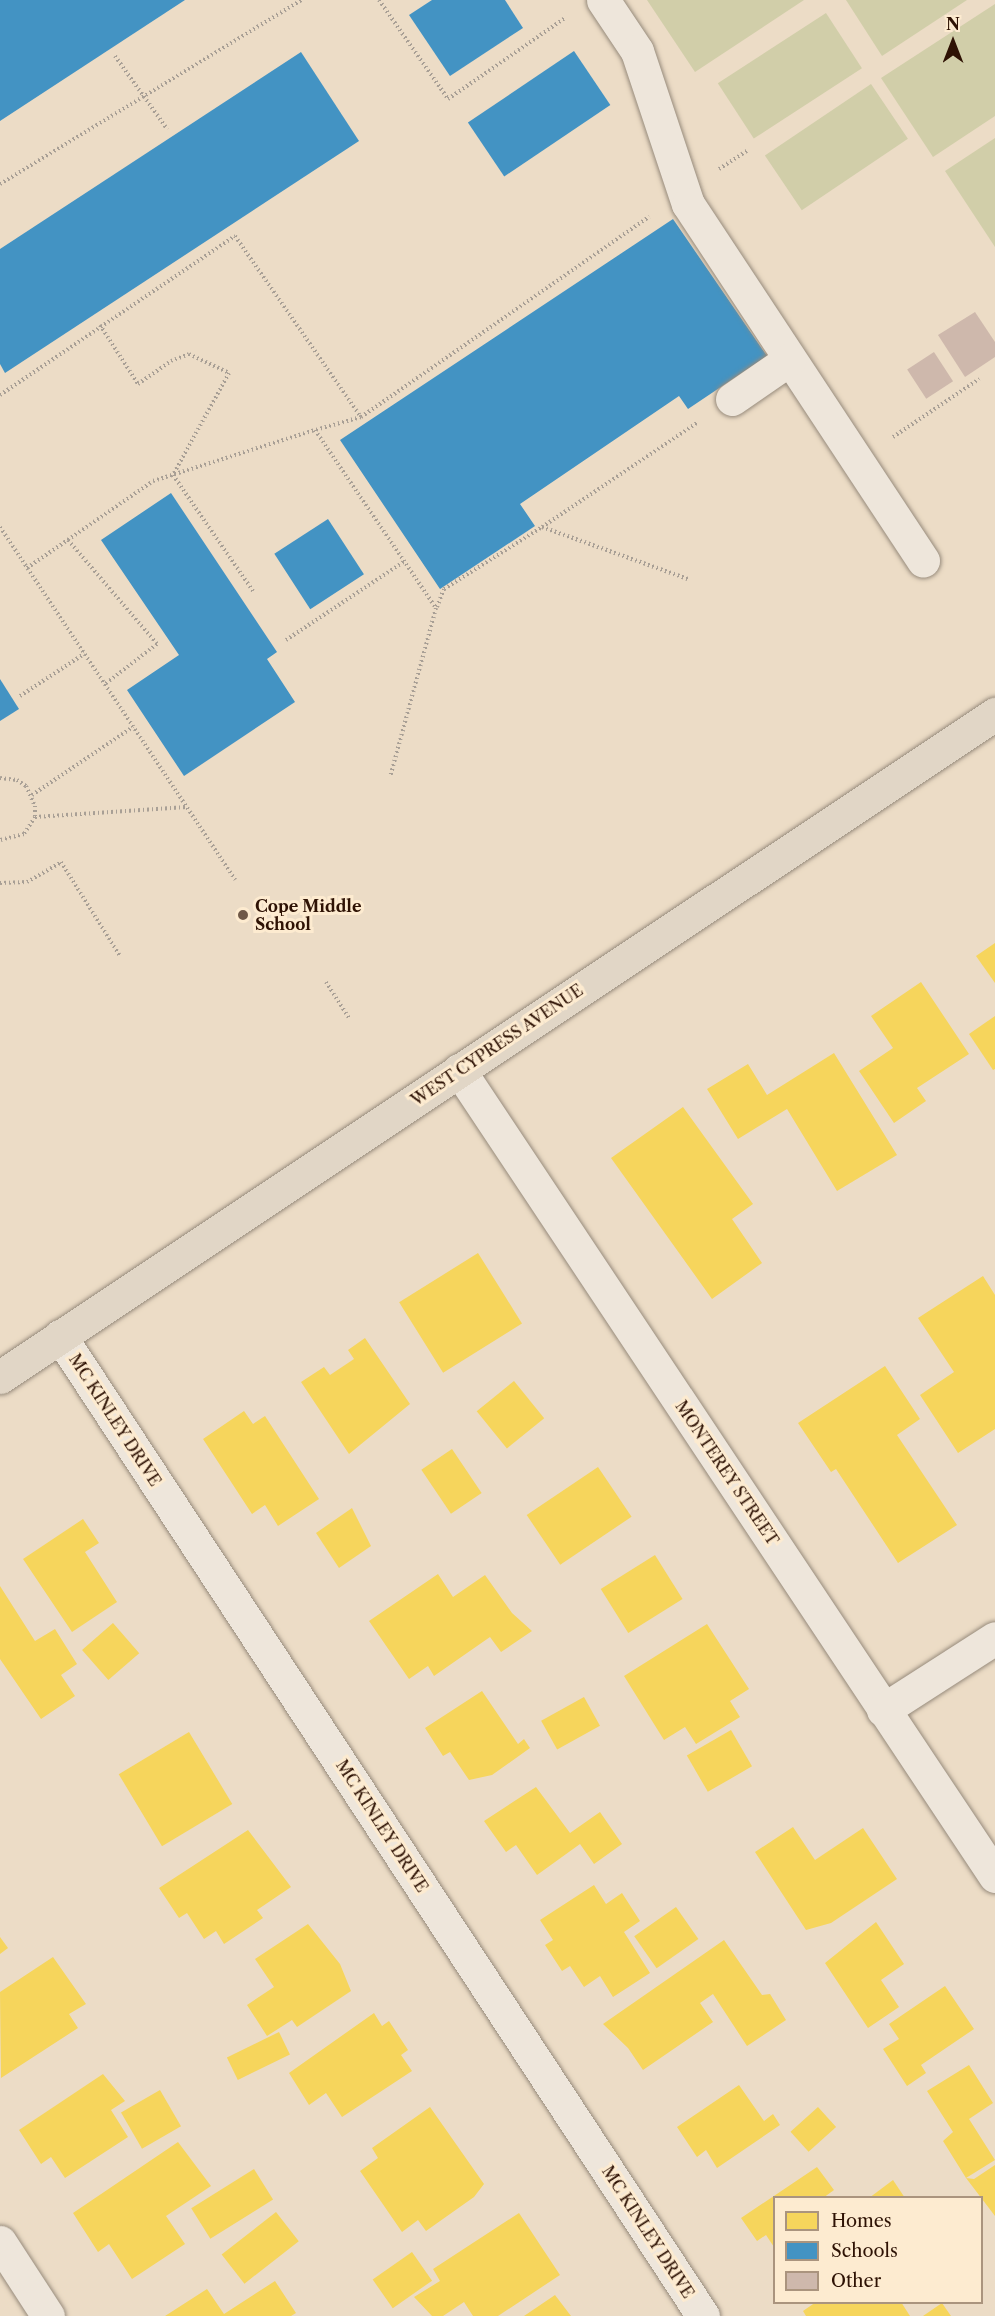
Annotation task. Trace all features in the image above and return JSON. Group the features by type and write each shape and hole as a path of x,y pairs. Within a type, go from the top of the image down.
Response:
{"main road":[{"name":"WEST CYPRESS AVENUE","path":"0,1377 995,714"}],"street":[{"path":"603,0 637,51 684,193 923,560"},
{"path":"732,399 790,359"},
{"name":"MONTEREY STREET","path":"459,1070 995,1876"},
{"name":"MC KINLEY DRIVE","path":"60,1336 703,2316"},
{"path":"884,1710 995,1638"},
{"path":"0,2242 48,2316"}],"path":[{"path":"0,184 302,0"},
{"path":"379,0 448,99 571,13"},
{"path":"115,56 167,129"},
{"path":"720,168 748,150"},
{"path":"27,568 153,482 361,417 684,193"},
{"path":"0,395 100,325 235,236 361,417"},
{"path":"100,325 138,384 171,361 189,354 229,373 173,475"},
{"path":"893,437 979,379"},
{"path":"390,777 436,608 444,590 732,399"},
{"path":"315,430 436,608"},
{"path":"173,475 253,591"},
{"path":"0,527 235,880"},
{"path":"542,527 688,579"},
{"path":"68,540 157,644 105,684"},
{"path":"286,640 405,561"},
{"path":"20,696 84,654"},
{"path":"32,795 133,727"},
{"path":"0,778 17,780 32,795 35,817 24,834 0,840"},
{"path":"35,817 187,807"},
{"path":"0,883 27,882 61,862 120,956"},
{"path":"326,982 349,1018"}],"shaded area":[{"path":"647,0 804,0 695,72"},
{"path":"846,0 967,0 882,56"},
{"path":"995,4 995,116 933,157 881,78"},
{"path":"826,13 862,68 754,139 718,83"},
{"path":"871,84 908,139 802,210 765,156"},
{"path":"995,138 995,247 945,171"}],"building: Homes":[{"path":"995,943 995,983 976,956"},
{"path":"921,982 969,1054 917,1088 926,1101 894,1123 859,1071 893,1048 871,1016"},
{"path":"995,1016 995,1069 993,1070 969,1034"},
{"path":"834,1053 897,1155 837,1191 787,1109 738,1139 707,1089 748,1064 767,1095"},
{"path":"683,1107 753,1204 732,1219 762,1263 712,1299 611,1158"},
{"path":"478,1253 522,1323 443,1373 399,1302"},
{"path":"983,1276 995,1295 995,1429 958,1453 920,1395 954,1372 918,1318"},
{"path":"365,1338 410,1404 349,1454 301,1382 324,1367 330,1375 354,1359 348,1350"},
{"path":"885,1366 920,1419 897,1435 957,1525 898,1563 836,1469 831,1472 798,1423"},
{"path":"514,1381 544,1418 507,1449 477,1411"},
{"path":"244,1411 253,1424 265,1416 319,1499 278,1526 265,1505 252,1514 203,1439"},
{"path":"452,1449 482,1493 451,1514 421,1470"},
{"path":"598,1467 632,1517 560,1565 527,1515"},
{"path":"352,1508 371,1546 339,1568 316,1533"},
{"path":"83,1519 99,1543 85,1552 117,1602 72,1632 23,1559"},
{"path":"655,1555 683,1599 628,1633 601,1589"},
{"path":"438,1574 453,1597 485,1575 512,1613 532,1631 501,1652 490,1637 434,1676 428,1666 409,1679 369,1621"},
{"path":"0,1586 35,1641 55,1629 77,1664 61,1675 75,1696 41,1719 0,1659"},
{"path":"113,1623 139,1653 108,1680 82,1650"},
{"path":"707,1624 749,1689 730,1701 740,1717 696,1744 685,1727 664,1740 624,1676"},
{"path":"482,1691 518,1744 524,1739 530,1748 492,1775 469,1780 450,1752 443,1756 425,1728"},
{"path":"584,1697 600,1726 557,1750 541,1721"},
{"path":"731,1730 752,1766 708,1792 687,1756"},
{"path":"189,1732 232,1804 162,1846 119,1774"},
{"path":"536,1787 570,1833 600,1812 622,1844 594,1864 580,1844 537,1875 516,1845 506,1852 484,1821"},
{"path":"793,1827 815,1860 863,1828 897,1879 831,1923 806,1930 755,1852"},
{"path":"248,1830 291,1887 257,1910 263,1918 224,1944 216,1931 204,1939 187,1913 179,1918 159,1888"},
{"path":"594,1885 606,1904 622,1893 640,1921 624,1932 650,1973 613,1997 600,1976 584,1987 570,1966 562,1971 545,1945 553,1940 540,1920"},
{"path":"676,1907 698,1939 657,1968 634,1936"},
{"path":"876,1922 904,1964 881,1980 899,2007 868,2028 825,1963"},
{"path":"308,1924 340,1964 351,1991 297,2027 292,2020 267,2036 247,2005 274,1987 255,1959"},
{"path":"0,1937 8,1948 0,1954"},
{"path":"724,1940 762,1995 770,1994 786,2020 747,2046 713,1994 700,2003 713,2022 643,2070 628,2048 603,2024"},
{"path":"53,1957 86,2004 69,2014 78,2028 1,2078 0,1992"},
{"path":"945,1986 974,2029 921,2065 926,2073 907,2086 883,2049 899,2039 889,2024"},
{"path":"374,2013 382,2026 389,2021 408,2050 401,2055 412,2071 342,2117 326,2093 309,2105 289,2073"},
{"path":"279,2032 290,2054 238,2080 227,2057"},
{"path":"969,2065 993,2103 969,2119 995,2160 966,2178 943,2141 953,2132 927,2091"},
{"path":"103,2074 125,2101 111,2110 128,2137 65,2178 51,2157 41,2164 19,2130"},
{"path":"739,2085 764,2121 773,2114 780,2125 717,2168 706,2150 697,2157 677,2127"},
{"path":"160,2090 181,2126 142,2149 121,2112"},
{"path":"430,2107 484,2184 474,2197 426,2231 418,2220 402,2232 360,2171 378,2158 372,2148"},
{"path":"818,2107 836,2127 809,2152 791,2132"},
{"path":"178,2142 211,2186 166,2216 185,2244 132,2279 109,2244 98,2252 73,2213"},
{"path":"995,2165 995,2216 983,2200 983,2196 980,2196 966,2178 974,2179"},
{"path":"817,2167 834,2190 826,2196 774,2196"},
{"path":"254,2169 273,2200 210,2239 191,2208"},
{"path":"893,2180 904,2196 872,2196"},
{"path":"773,2197 773,2246 766,2235 757,2241 741,2218"},
{"path":"276,2212 299,2241 244,2284 222,2254"},
{"path":"519,2213 560,2275 498,2316 473,2316 464,2302 443,2316 432,2316 414,2297 440,2281 433,2269"},
{"path":"412,2252 432,2281 393,2308 373,2280"},
{"path":"275,2281 296,2313 291,2316 165,2316 207,2289 224,2314"},
{"path":"555,2295 571,2316 524,2316"},
{"path":"813,2304 902,2304 910,2316 806,2316 803,2311"},
{"path":"943,2304 951,2316 923,2316"}],"building: Schools":[{"path":"0,0 185,0 0,121"},
{"path":"432,0 505,0 523,28 450,76 409,15"},
{"path":"574,51 610,105 504,176 468,123"},
{"path":"301,52 359,141 5,373 0,364 0,249"},
{"path":"673,219 767,356 688,409 679,396 520,504 535,526 440,589 340,440"},
{"path":"171,493 277,652 267,659 295,702 184,776 127,690 179,655 101,540"},
{"path":"328,519 364,574 310,609 274,554"},
{"path":"0,679 19,709 0,721"}],"building: Other":[{"path":"975,312 995,342 995,357 965,377 938,335"},
{"path":"934,352 953,381 926,399 907,369"}],"place":[{"name":"Cope Middle School","path":"243,915"}]}
